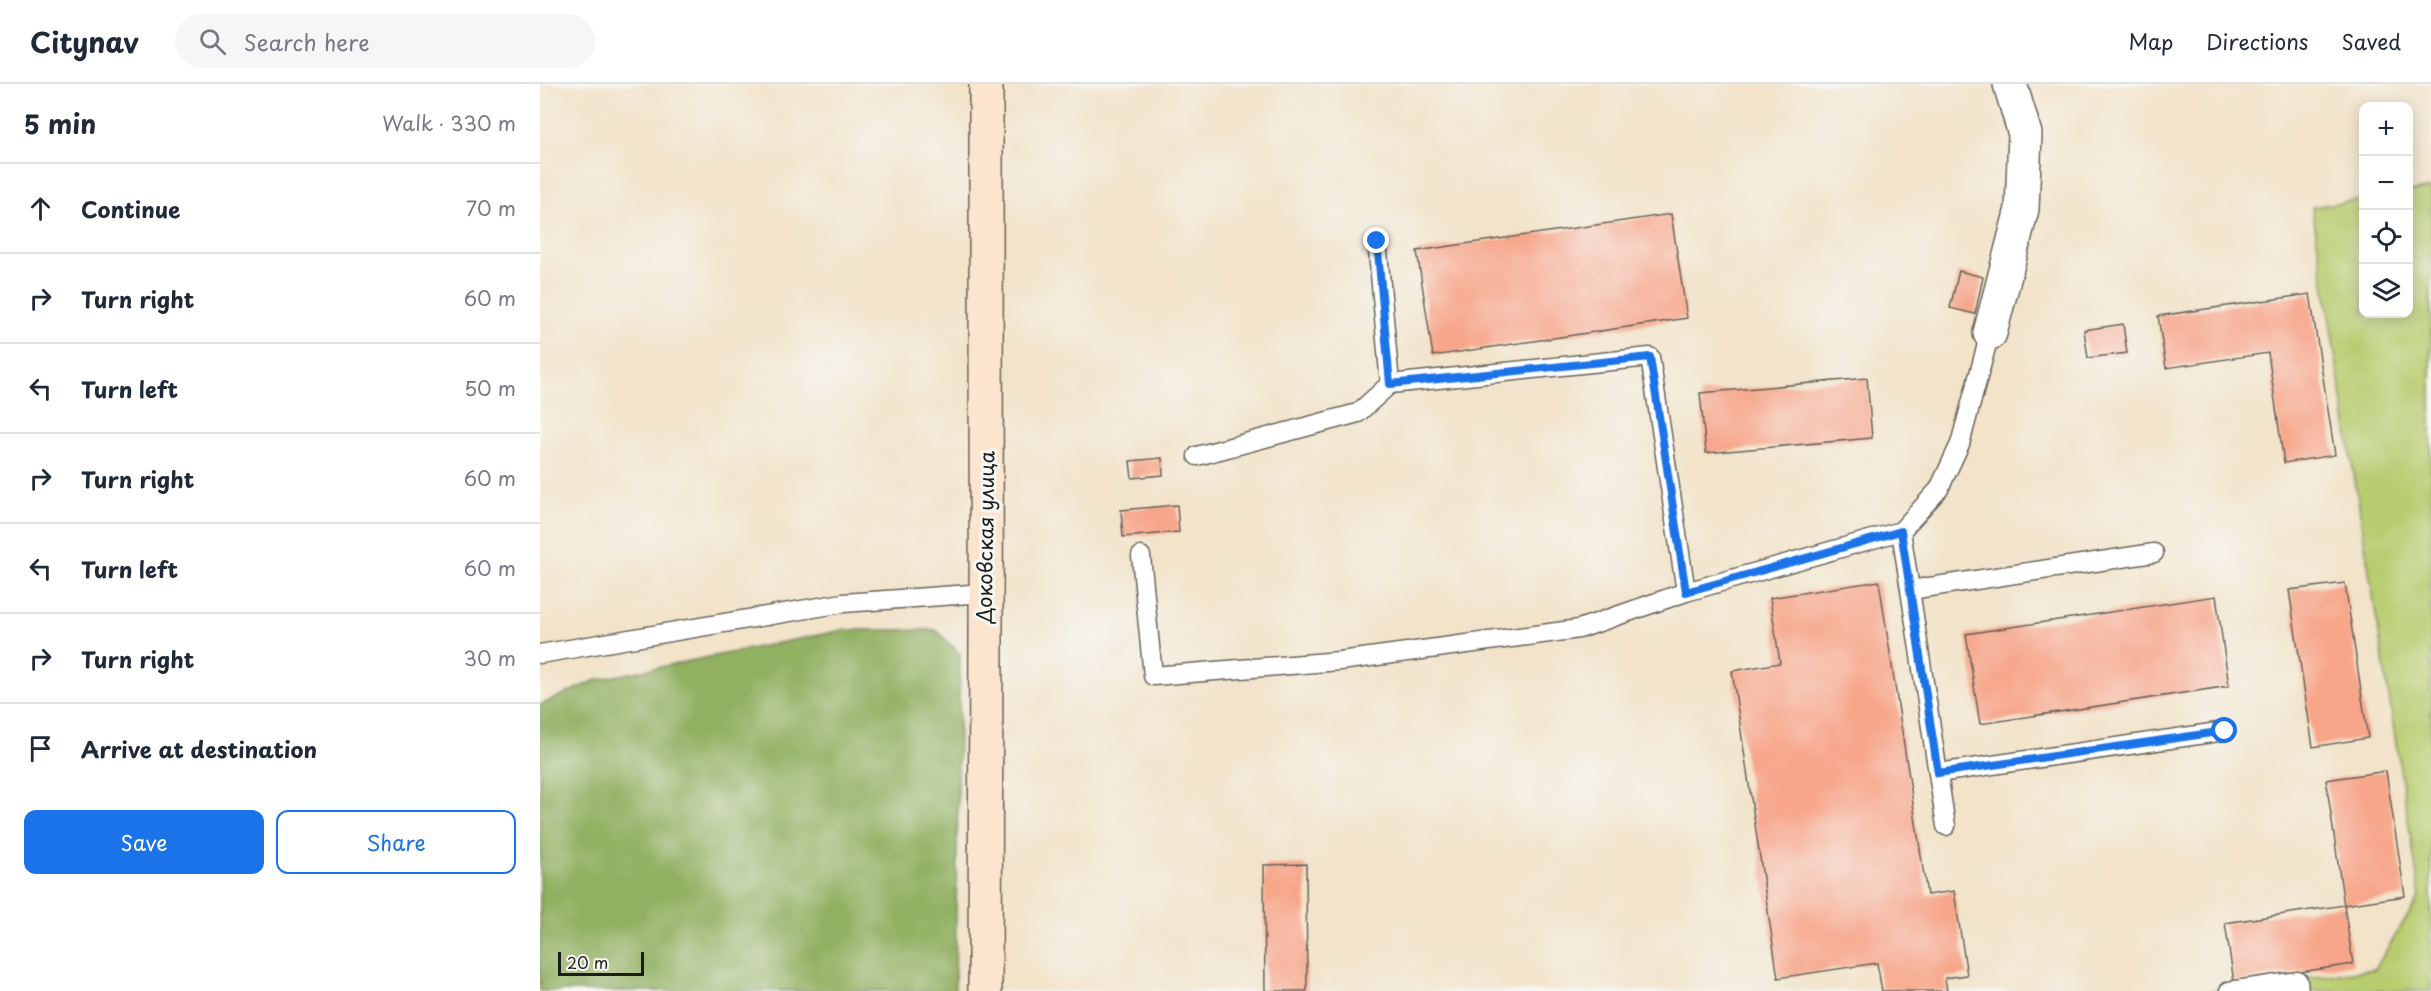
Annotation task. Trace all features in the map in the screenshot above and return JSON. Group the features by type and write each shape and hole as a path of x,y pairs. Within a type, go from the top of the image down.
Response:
{"street":[{"name":"Доковская улица","path":"985,991 985,592 988,401 986,84"},
{"path":"1990,333 2022,209 2025,134 2010,84"}],"lane":[{"path":"1377,241 1390,384"},
{"path":"1141,556 1153,676 1340,661 1579,629 1686,592 1901,531 1939,489 1960,444 1990,333"},
{"path":"1197,456 1358,413 1390,384 1650,357 1686,592"},
{"path":"1901,531 1946,826"},
{"path":"1910,590 2154,554"},
{"path":"540,654 843,603 985,592"},
{"path":"1938,773 2225,731"},
{"path":"2229,991 2298,981 2299,991"}],"green space":[{"path":"2431,188 2431,991 2205,991 2375,969 2420,896 2312,207 2359,200 2359,318 2413,318 2413,191"},
{"path":"843,630 936,630 960,654 955,991 540,991 540,705 596,680"}],"building":[{"path":"1671,214 1687,318 1433,356 1417,251"},
{"path":"1959,271 1983,277 1975,314 1950,308"},
{"path":"2310,294 2335,455 2284,463 2268,353 2166,368 2158,316"},
{"path":"2123,324 2127,353 2088,358 2084,330"},
{"path":"1867,378 1872,438 1706,453 1700,393"},
{"path":"1162,458 1163,475 1132,478 1130,461"},
{"path":"1177,505 1179,532 1123,537 1121,510"},
{"path":"1879,581 1927,895 1954,891 1967,975 1945,978 1947,991 1882,991 1877,963 1778,978 1732,671 1780,663 1770,598"},
{"path":"2345,583 2368,738 2313,747 2289,590"},
{"path":"2216,596 2229,686 1980,724 1966,634"},
{"path":"2386,771 2405,896 2344,905 2326,780"},
{"path":"1306,864 1307,991 1265,991 1264,865"},
{"path":"2344,905 2353,964 2234,982 2225,923"}],"route":[{"path":"1377,241 1390,384 1650,357 1686,592 1901,531 1938,773 2225,731"}]}
